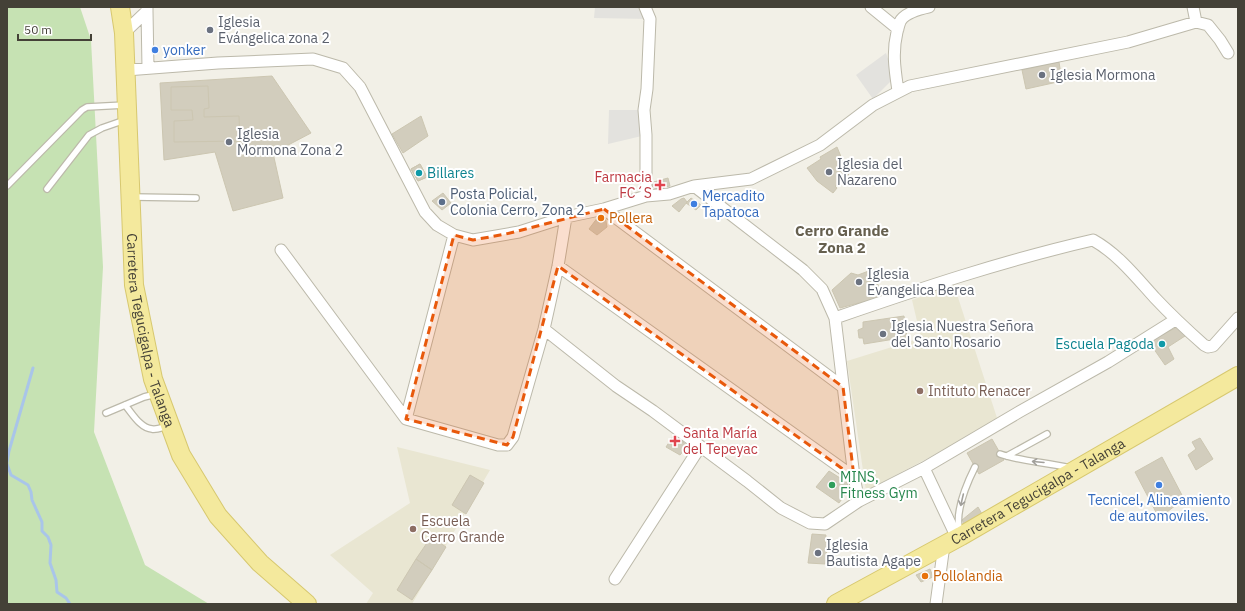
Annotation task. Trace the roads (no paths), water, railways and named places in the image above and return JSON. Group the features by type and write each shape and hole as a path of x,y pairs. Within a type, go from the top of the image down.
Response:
{"main road":[{"name":"Carretera Tegucigalpa - Talanga","path":"120,7 124,33 126,70 134,285 153,379 182,455 218,516 260,563 307,604"},
{"name":"Carretera Tegucigalpa - Talanga","path":"836,604 1076,470 1238,376"}],"street":[{"path":"645,7 650,19 647,89 644,110 646,196"},
{"path":"871,7 898,29"},
{"path":"898,91 894,52 898,29 902,20 907,15 916,10 929,7"},
{"path":"1193,7 1196,22"},
{"path":"124,33 147,9"},
{"path":"147,9 148,68"},
{"path":"126,70 218,63 313,59 343,68 360,87 425,212 437,225 454,235 473,240 519,232 566,217 604,209 646,196 669,194 694,186 751,179 820,145 873,105 910,86 1128,42 1196,22 1208,25 1228,53"},
{"path":"694,186 803,270 822,289 835,318 854,477 859,501"},
{"path":"604,209 843,387"},
{"path":"281,250 406,419 498,445 507,445 513,437 544,329 558,266 566,217"},
{"path":"406,419 454,235"},
{"path":"835,318 1014,261 1093,240 1117,257 1176,320 1204,345 1208,347 1213,346 1238,318"},
{"path":"558,266 854,477"},
{"path":"544,329 616,386 653,411 781,508 810,523 825,524 859,501 924,468 1108,362 1176,320"},
{"path":"615,579 700,447"},
{"path":"924,468 954,539 936,604"}],"lane":[{"path":"7,186 82,110 87,108 127,112"},
{"path":"47,189 89,135 127,112"},
{"path":"130,197 196,198"},
{"path":"106,413 144,397 158,394"},
{"path":"125,405 138,420 150,429 170,426"},
{"path":"1008,456 1047,434"},
{"path":"1000,454 1026,461 1056,464 1076,470"},
{"path":"954,539 958,526 961,500 969,478 975,467"}],"waterway":[{"path":"7,462 33,368"},
{"path":"7,464 11,475 28,485 32,500 42,522 42,531 48,537 51,545 50,563 56,580 57,592 66,598 70,604"}],"place":[{"name":"Iglesia Evángelica zona 2","path":"210,30"},
{"name":"yonker","path":"155,50"},
{"name":"Iglesia Mormona","path":"1042,75"},
{"name":"Iglesia Mormona Zona 2","path":"229,142"},
{"name":"Iglesia del Nazareno","path":"829,172"},
{"name":"Billares","path":"419,173"},
{"name":"Farmacia FC´S","path":"660,185"},
{"name":"Posta Policial, Colonia Cerro, Zona 2","path":"442,202"},
{"name":"Mercadito Tapatoca","path":"694,204"},
{"name":"Pollera","path":"601,218"},
{"name":"Iglesia Evangelica Berea","path":"859,282"},
{"name":"Iglesia Nuestra Señora del Santo Rosario","path":"883,334"},
{"name":"Escuela Pagoda","path":"1162,344"},
{"name":"Intituto Renacer","path":"920,391"},
{"name":"Santa María del Tepeyac","path":"675,441"},
{"name":"MINS, Fitness Gym","path":"832,485"},
{"name":"Tecnicel, Alineamiento de automoviles.","path":"1159,485"},
{"name":"Escuela Cerro Grande","path":"413,529"},
{"name":"Iglesia Bautista Agape","path":"818,553"},
{"name":"Pollolandia","path":"925,576"}],"district":[{"name":"Cerro Grande Zona 2","path":"842,240"}]}
